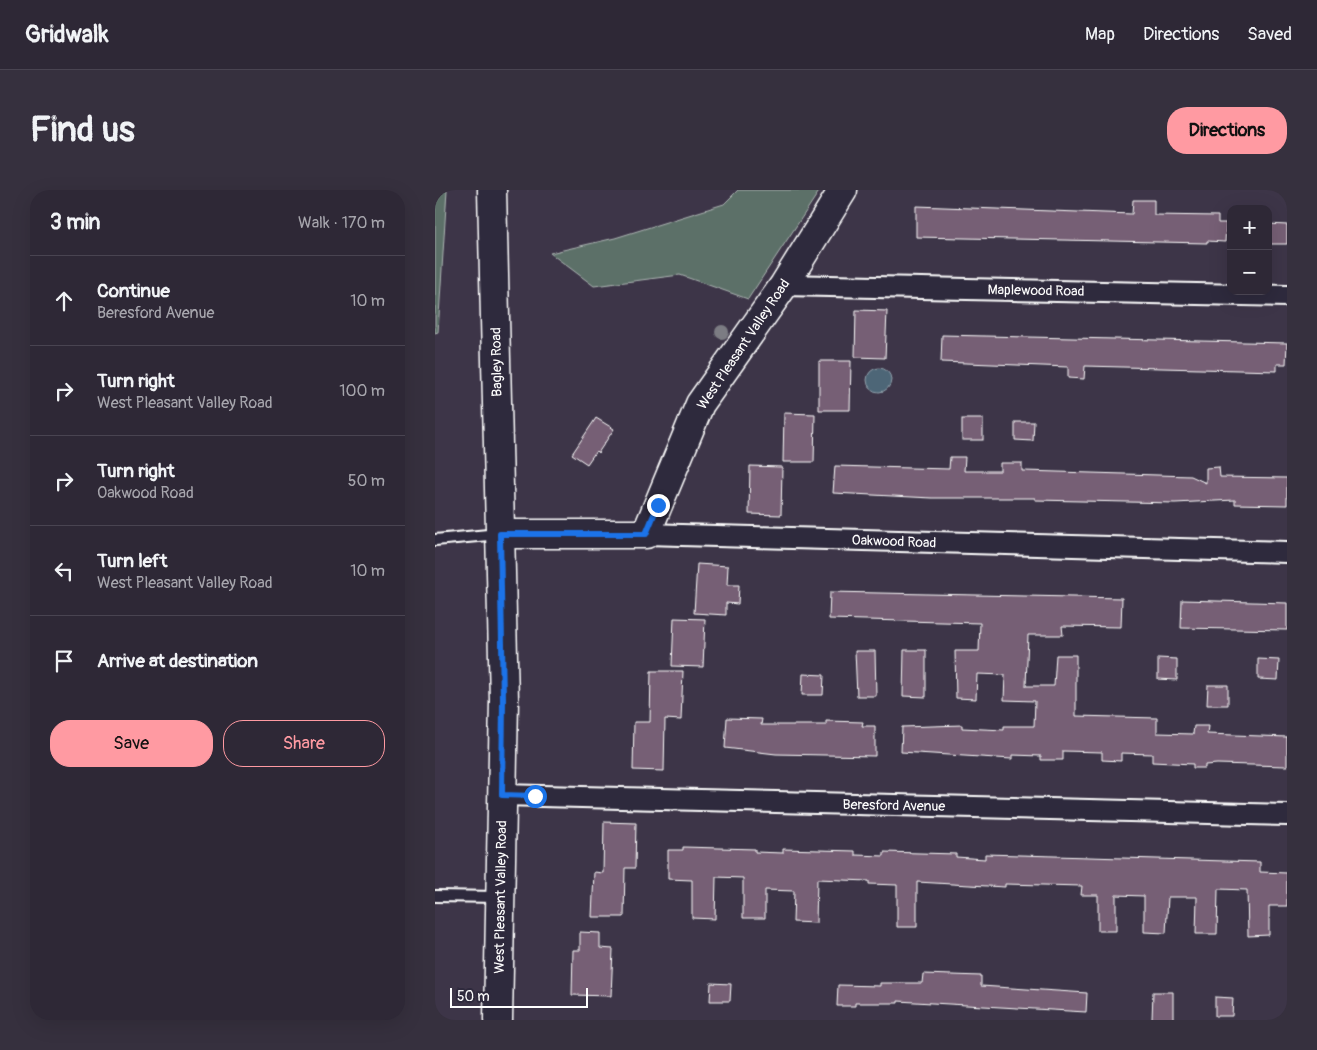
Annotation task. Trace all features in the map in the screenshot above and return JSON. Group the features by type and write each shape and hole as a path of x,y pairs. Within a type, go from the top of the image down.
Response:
{"main road":[{"name":"Bagley Road","path":"492,190 500,534"},
{"name":"West Pleasant Valley Road","path":"646,534 700,404 785,285 843,190"},
{"name":"Oakwood Road","path":"500,534 646,534"},
{"name":"West Pleasant Valley Road","path":"498,1020 503,700 500,534"}],"street":[{"name":"Maplewood Road","path":"785,285 1287,296"},
{"name":"Oakwood Road","path":"646,534 1287,552"},
{"name":"Beresford Avenue","path":"502,795 1287,815"}],"lane":[{"path":"435,540 500,534"},
{"path":"435,896 500,897"}],"green space":[{"path":"435,190 447,190 438,332 435,333"},
{"path":"738,190 820,190 748,299 680,275 594,286 550,253 615,238 724,204"}],"water":[{"path":"879,368 884,369 890,375 890,385 884,391 879,392 874,391 868,385 867,380 868,375 874,369"}],"building":[{"path":"1133,200 1154,200 1154,215 1218,216 1218,223 1226,223 1225,242 916,237 916,206 1132,214"},
{"path":"1272,224 1287,225 1287,244 1272,244"},
{"path":"856,310 887,311 885,358 855,357"},
{"path":"942,335 1287,343 1286,364 1277,364 1277,371 1085,366 1084,379 1068,378 1068,367 941,362"},
{"path":"819,361 851,361 850,410 819,410"},
{"path":"784,413 815,414 814,462 783,462"},
{"path":"596,418 614,429 598,453 596,451 587,464 572,454"},
{"path":"962,419 983,419 983,440 962,440"},
{"path":"1015,422 1034,422 1033,441 1015,440"},
{"path":"950,457 965,457 964,471 1000,471 1000,463 1022,463 1022,471 1191,476 1206,483 1206,468 1219,467 1220,477 1287,478 1287,505 1235,504 1235,500 1175,503 1035,500 1035,498 932,498 833,493 835,466 949,469"},
{"path":"750,466 782,467 781,515 749,514"},
{"path":"697,564 728,566 727,585 739,585 738,604 726,603 726,615 694,613"},
{"path":"830,592 1122,598 1121,627 1062,626 1063,635 1028,635 1026,686 1054,686 1056,655 1076,655 1076,716 1157,718 1157,733 1193,734 1194,726 1208,726 1207,734 1287,737 1287,766 1217,764 1205,765 1205,768 1193,768 1193,764 1152,762 1152,754 1121,753 1121,761 1102,760 1102,752 1063,751 1063,760 1041,760 1041,756 1012,755 1012,759 901,752 902,727 962,725 962,728 1004,730 1004,726 1034,726 1035,701 1004,700 1005,675 977,674 976,699 956,698 955,651 979,651 980,623 829,619"},
{"path":"1182,600 1287,603 1287,630 1181,628"},
{"path":"674,618 705,619 703,667 672,666"},
{"path":"904,650 926,650 926,697 903,696"},
{"path":"855,651 875,651 876,696 857,696"},
{"path":"1158,658 1177,659 1177,680 1158,679"},
{"path":"1258,659 1279,660 1278,680 1258,679"},
{"path":"651,671 683,671 681,720 665,719 664,771 633,770 634,722 650,722"},
{"path":"803,674 824,675 823,695 802,695"},
{"path":"1208,685 1228,685 1228,705 1207,705"},
{"path":"727,718 762,719 761,725 826,725 826,721 863,722 862,726 875,726 875,756 776,754 725,748"},
{"path":"604,822 636,823 635,868 625,868 624,917 592,917 594,872 603,873"},
{"path":"683,847 755,849 755,852 783,853 783,849 855,851 855,855 884,856 884,852 956,854 956,857 985,859 985,854 1260,862 1260,872 1287,873 1287,906 1269,906 1269,935 1248,936 1247,890 1218,889 1217,934 1196,934 1197,897 1168,897 1166,933 1144,932 1144,896 1116,895 1116,931 1098,931 1098,895 1081,895 1082,886 1005,884 1005,887 917,882 917,927 897,927 897,885 869,884 869,881 817,879 816,923 793,922 794,891 765,890 765,918 743,918 743,878 716,877 715,919 692,918 692,880 668,879 668,850 683,850"},
{"path":"580,932 600,933 600,948 613,949 611,996 572,995 573,950 580,950"},
{"path":"923,974 981,976 981,986 1087,993 1086,1012 898,1001 898,1003 855,1003 855,1006 837,1006 838,985 880,986 880,983 922,983"},
{"path":"711,983 731,984 730,1001 710,1001"},
{"path":"1153,992 1173,992 1173,1020 1152,1020"},
{"path":"1215,997 1233,998 1232,1016 1215,1016"}],"route":[{"path":"535,796 502,795 503,700 500,534 646,534 658,505"}]}
